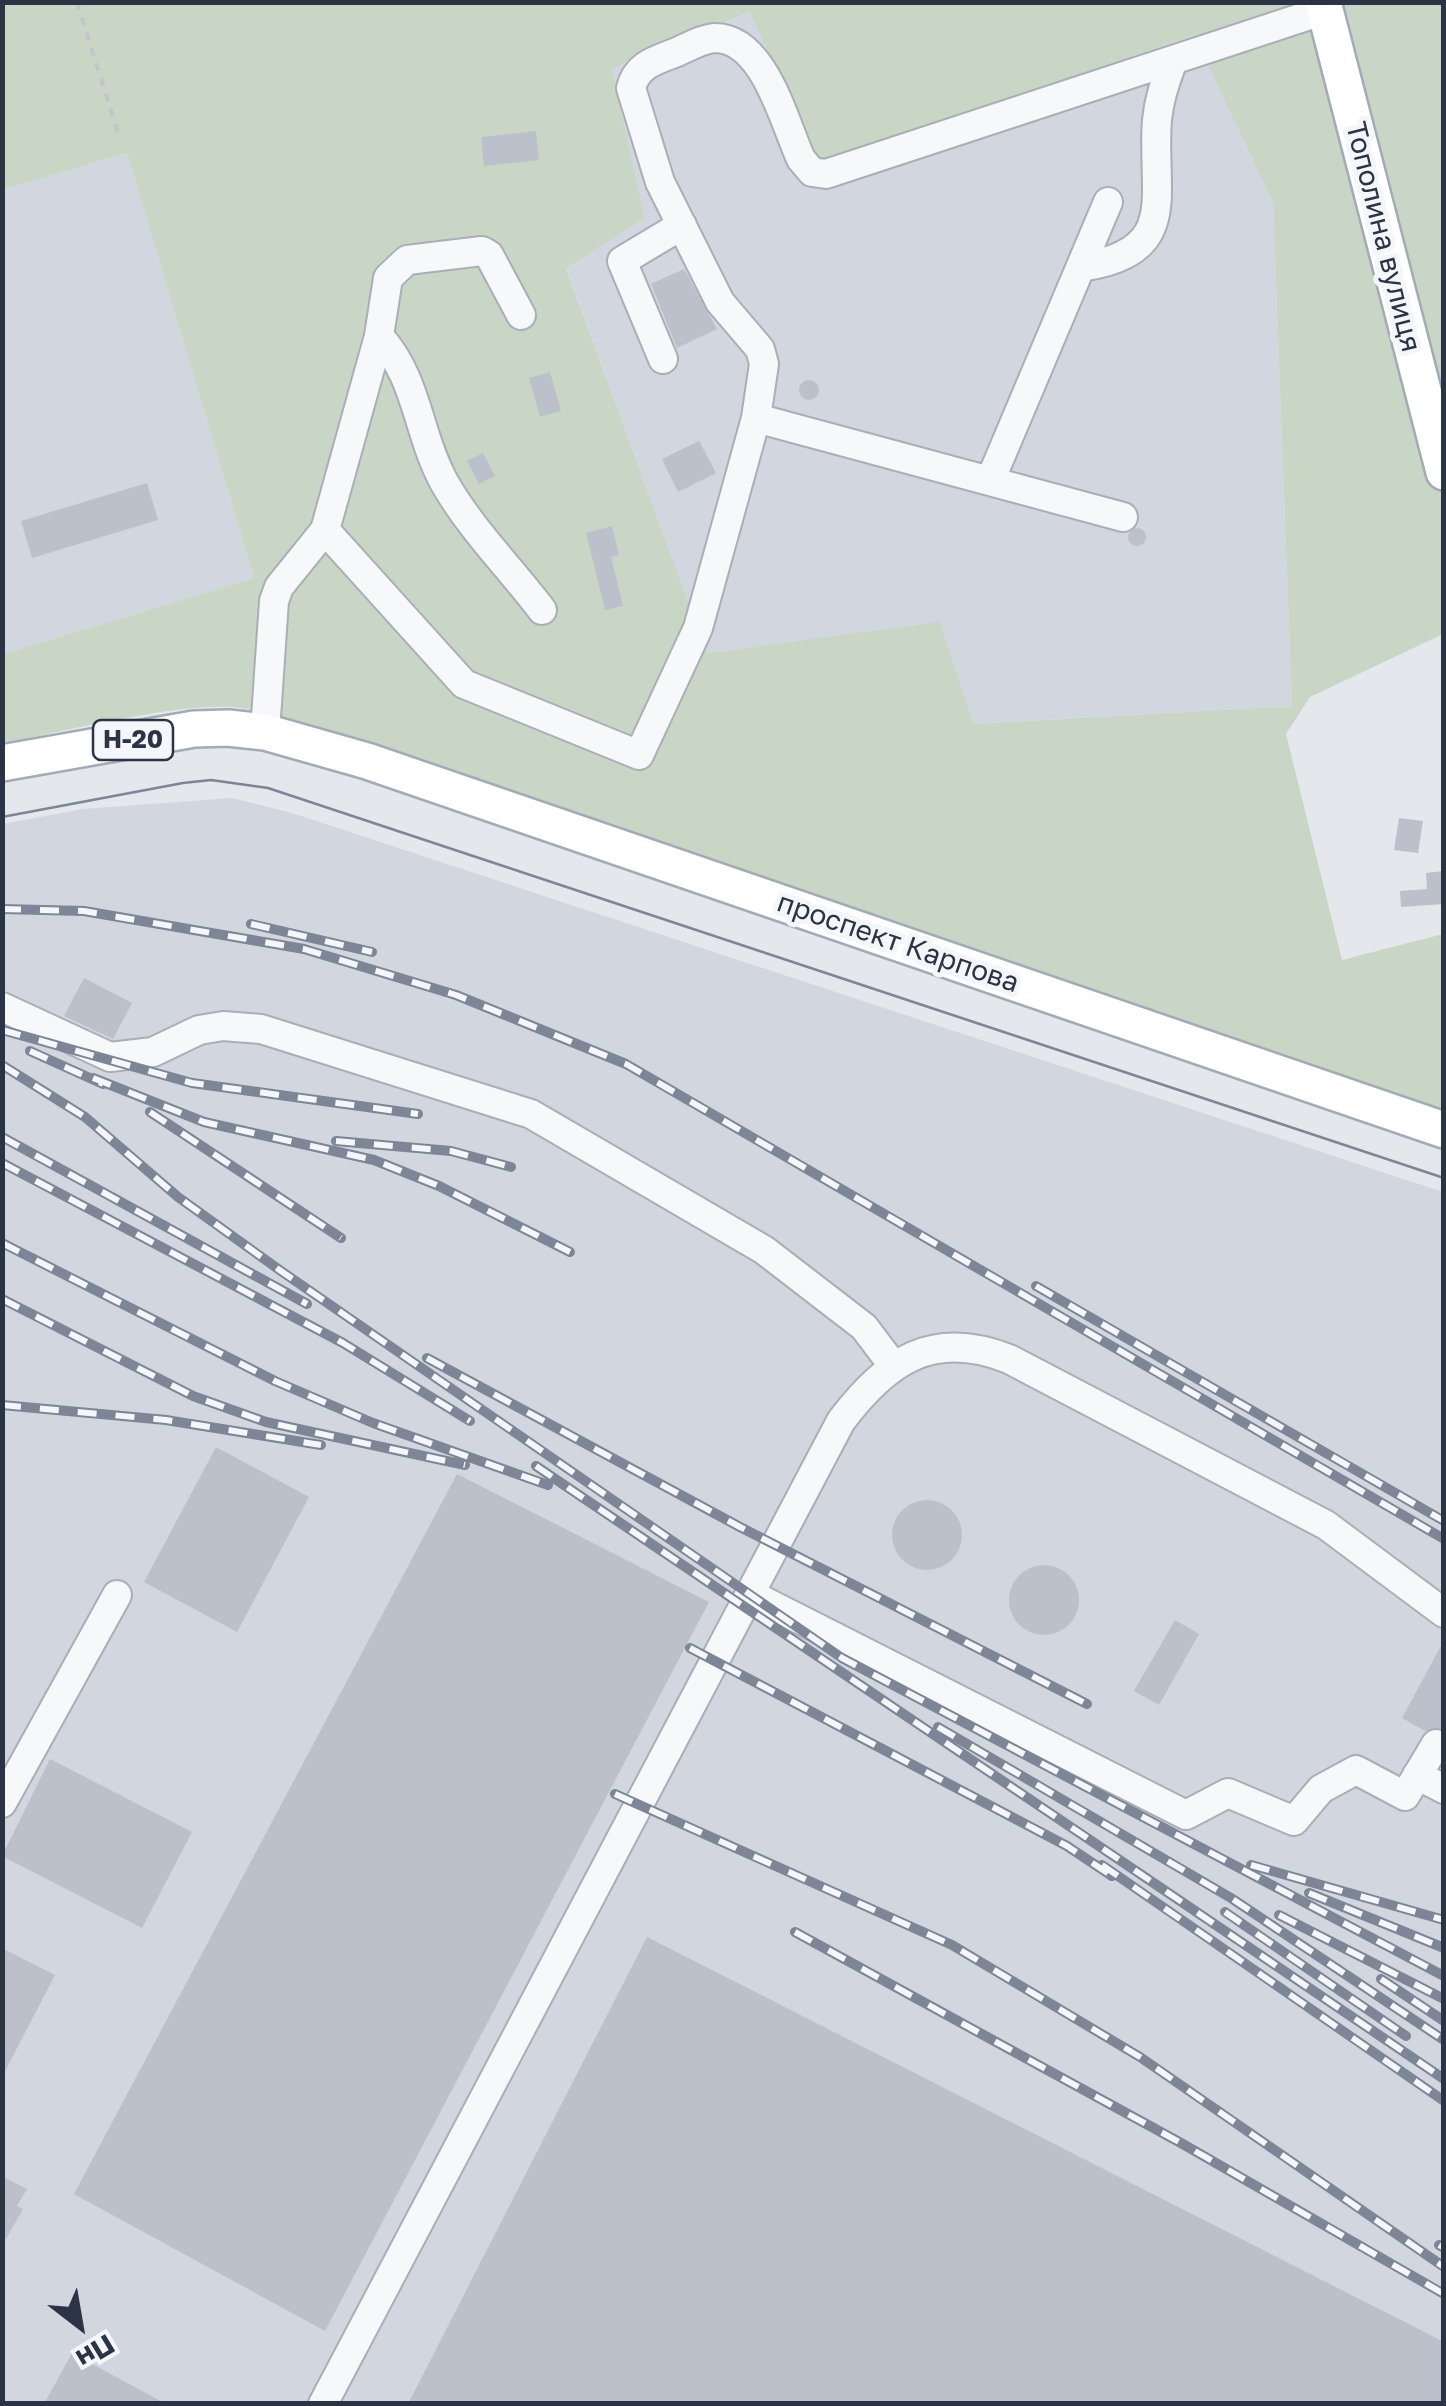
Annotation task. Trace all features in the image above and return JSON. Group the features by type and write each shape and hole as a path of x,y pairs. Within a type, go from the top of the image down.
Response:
{"main road":[{"name":"Тополина вулиця","path":"1324,6 1444,472"},
{"name":"Н-20","path":"2,763 194,729 265,732"},
{"name":"проспект Карпова","path":"265,732 352,757 1444,1130"}],"street":[{"path":"325,530 464,684 639,754 698,628 756,418 764,364 760,350 720,302 660,182 631,88 634,74 644,66 711,38 732,41 752,56 801,159 812,172 826,174 1324,6"},
{"path":"1081,267 1113,262 1135,250 1152,229 1159,208 1156,122 1160,93 1173,60"},
{"path":"990,481 1108,202"},
{"path":"663,359 622,261 682,226"},
{"path":"265,732 274,601 279,587 325,530 379,336 388,278 407,260 482,251 521,315"},
{"path":"379,336 404,367 428,448 446,486 542,610"},
{"path":"756,418 1123,517"},
{"path":"2,1007 110,1056 154,1052 199,1030 223,1026 261,1030 530,1114 764,1250 864,1327 892,1364"},
{"path":"324,2404 841,1421 892,1364 944,1347 975,1345 1009,1359 1326,1525 1444,1613"},
{"path":"750,1594 1186,1814 1228,1793 1294,1821 1321,1790 1356,1770 1405,1796 1436,1744"},
{"path":"2,1803 118,1595"},
{"path":"1417,1775 1444,1789"}],"path":[{"path":"77,2 118,133"}],"shaded area":[{"path":"751,12 821,164 1194,34 1273,203 1292,706 972,724 940,623 707,653 566,267 645,218 610,69"},
{"path":"127,153 254,578 3,654 3,190"},
{"path":"232,798 292,813 1443,1192 1443,2403 3,2404 3,824 83,809"}],"green space":[{"path":"3,3 1443,3 1443,634 1310,697 1286,734 1342,960 1443,934 1443,1117 362,740 287,718 241,708 188,709 3,743 3,654 254,578 127,153 3,190","holes":["750,12 820,164 1194,35 1273,203 1292,706 973,724 940,622 707,653 566,268 645,218 611,69"]}],"building":[{"path":"536,131 539,160 484,166 481,137"},
{"path":"684,269 717,329 677,348 651,284"},
{"path":"550,372 561,411 540,417 529,378"},
{"path":"809,380 819,390 809,400 799,390"},
{"path":"699,441 716,473 678,492 662,459"},
{"path":"483,453 495,476 479,484 467,461"},
{"path":"147,483 158,520 32,558 21,521"},
{"path":"612,526 619,555 611,557 623,606 605,610 586,533"},
{"path":"1137,528 1144,530 1144,544 1137,546 1130,544 1128,537 1130,530"},
{"path":"1399,818 1423,821 1418,853 1394,850"},
{"path":"1444,871 1444,904 1401,907 1400,891 1427,889 1426,873"},
{"path":"84,978 132,1003 113,1039 64,1016"},
{"path":"216,1447 309,1497 237,1632 144,1582"},
{"path":"457,1474 709,1602 325,2331 74,2194"},
{"path":"927,1500 952,1510 962,1535 952,1560 927,1570 902,1560 892,1535 902,1510"},
{"path":"1044,1565 1069,1575 1079,1600 1069,1625 1044,1635 1019,1625 1009,1600 1019,1575"},
{"path":"1175,1620 1199,1634 1159,1705 1134,1691"},
{"path":"1444,1640 1444,1728 1425,1731 1402,1718"},
{"path":"50,1759 192,1832 142,1928 2,1856"},
{"path":"647,1937 1444,2342 1444,2404 408,2404"},
{"path":"2,1948 55,1975 2,2077"},
{"path":"2,2176 27,2189 17,2206 23,2209 2,2246"},
{"path":"72,2353 166,2404 44,2404"}],"tram line":[{"path":"2,817 183,783 211,780 268,788 1444,1178"}],"railway":[{"path":"2,909 84,911 304,949 456,995 626,1064 1444,1539"},
{"path":"251,924 372,952"},
{"path":"2,1030 192,1083 418,1114"},
{"path":"30,1051 103,1084"},
{"path":"2,1065 85,1117 178,1197 281,1271 842,1658 1444,1976"},
{"path":"93,1078 204,1122 374,1160 439,1186 570,1252"},
{"path":"150,1112 341,1238"},
{"path":"2,1137 307,1304"},
{"path":"336,1141 451,1151 511,1167"},
{"path":"2,1163 343,1343 470,1421"},
{"path":"2,1243 275,1381 373,1423 548,1485"},
{"path":"1036,1286 1444,1521"},
{"path":"2,1299 193,1396 266,1422 465,1465"},
{"path":"427,1358 740,1527 1087,1704"},
{"path":"2,1405 166,1420 321,1445"},
{"path":"536,1466 1444,2079"},
{"path":"690,1648 1067,1846 1112,1876"},
{"path":"938,1727 1231,1898 1444,2040"},
{"path":"615,1794 952,1945 1140,2057 1444,2267"},
{"path":"1102,1865 1444,2101"},
{"path":"1251,1865 1444,1920"},
{"path":"1309,1893 1444,1948"},
{"path":"1225,1912 1406,2036"},
{"path":"1279,1915 1444,1999"},
{"path":"795,1932 1181,2143 1444,2294"},
{"path":"1381,1979 1444,2021"},
{"path":"1439,2245 1444,2248"}]}
